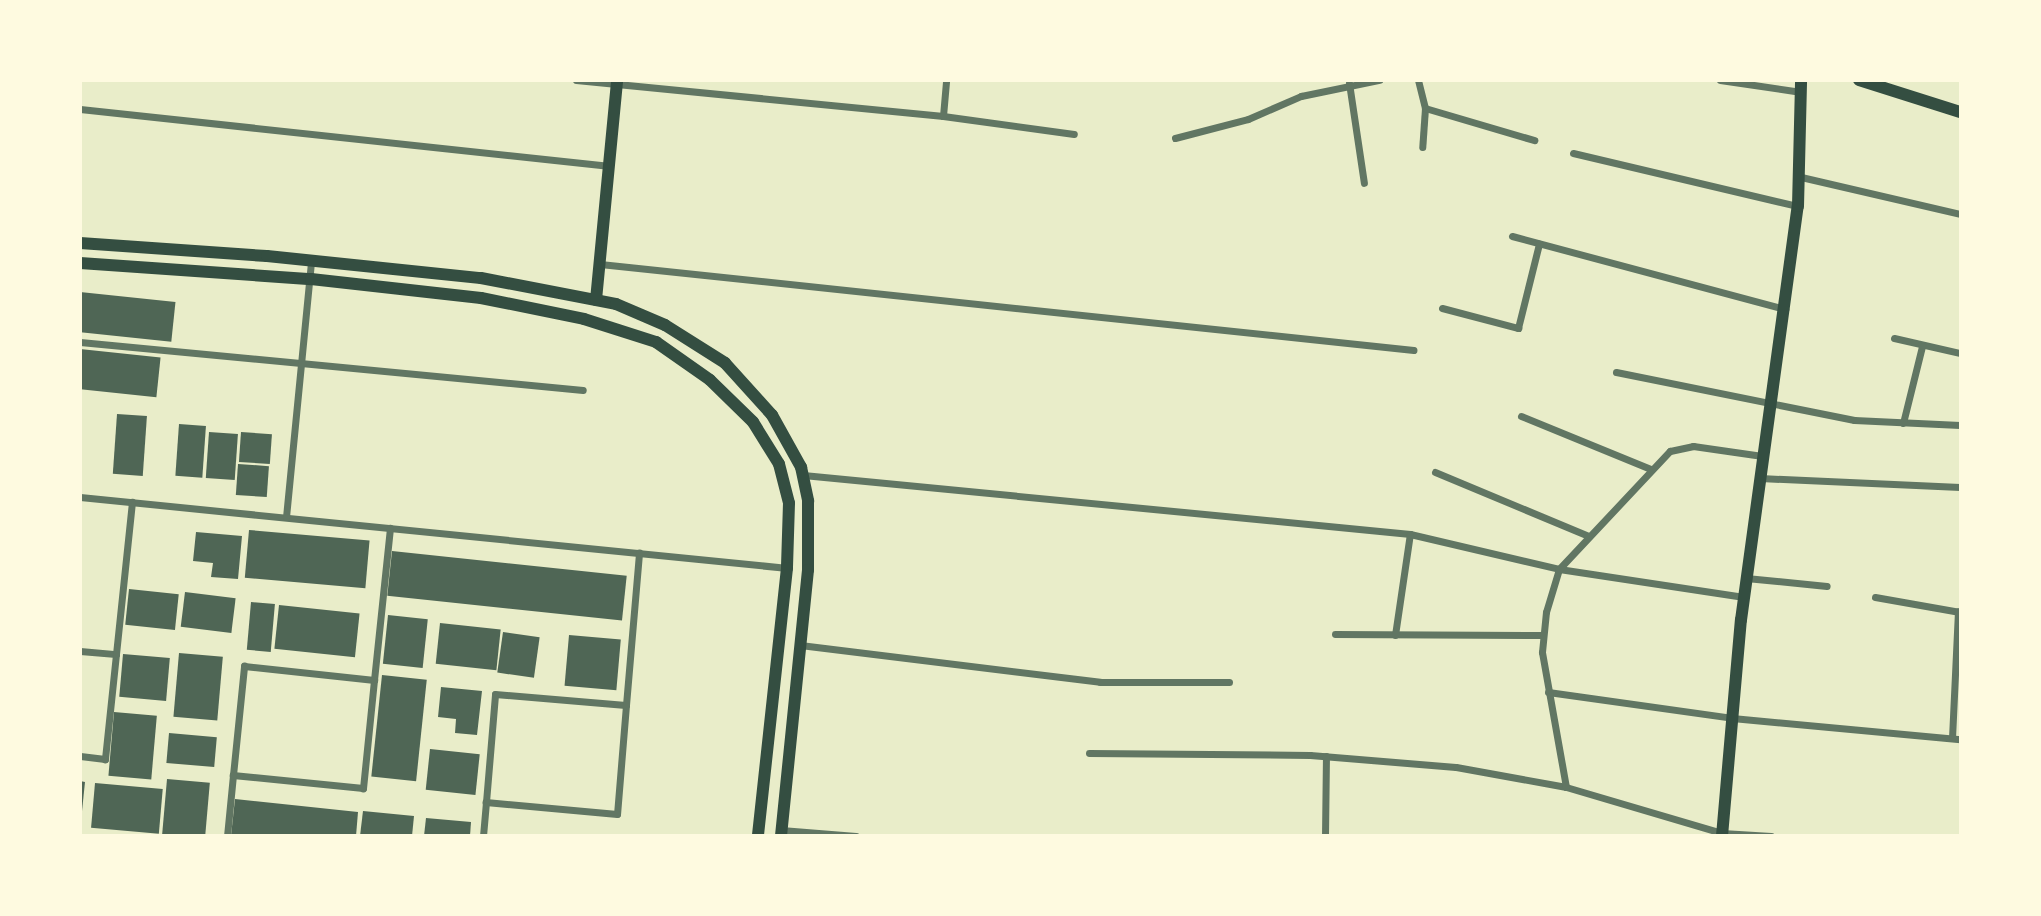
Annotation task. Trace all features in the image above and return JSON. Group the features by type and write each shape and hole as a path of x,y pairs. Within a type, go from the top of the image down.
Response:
{"main road":[{"path":"1859,80 1961,112"},
{"path":"596,300 617,83"},
{"path":"1722,834 1746,578 1798,206 1801,177 1801,86"},
{"path":"80,243 311,260 481,278 596,300 665,325 725,363 772,415 803,475 808,502 808,570 781,832"},
{"path":"80,263 311,279 481,298 584,319 656,342 710,380 753,422 779,464 789,503 787,568 758,835"}],"street":[{"path":"576,80 943,116 1074,134"},
{"path":"943,116 946,80"},
{"path":"1175,138 1349,83 1379,80"},
{"path":"1418,80 1424,108 1422,147"},
{"path":"1720,80 1801,86"},
{"path":"1349,83 1364,183"},
{"path":"1424,108 1534,140"},
{"path":"80,109 610,166"},
{"path":"1573,153 1798,206"},
{"path":"1801,177 1961,214"},
{"path":"1512,236 1784,309"},
{"path":"1442,308 1518,328 1539,243"},
{"path":"286,517 311,260"},
{"path":"600,264 1413,350"},
{"path":"1894,338 1922,346 1961,352"},
{"path":"80,342 583,390"},
{"path":"1903,423 1922,346"},
{"path":"1616,372 1854,420 1961,425"},
{"path":"1521,416 1651,469"},
{"path":"1566,787 1548,692 1541,635 1559,569 1670,451 1693,446 1762,456"},
{"path":"1435,472 1589,536"},
{"path":"803,475 1410,534 1559,569 1744,597"},
{"path":"1759,478 1961,487"},
{"path":"80,497 787,568"},
{"path":"80,756 105,759 132,502"},
{"path":"233,775 363,788 390,528"},
{"path":"1395,635 1410,534"},
{"path":"486,802 617,814 639,553"},
{"path":"1746,578 1827,586"},
{"path":"1875,597 1959,612 1952,737"},
{"path":"1335,634 1541,635"},
{"path":"800,645 1100,682 1229,682"},
{"path":"80,651 116,654"},
{"path":"227,835 244,666 374,680"},
{"path":"1548,692 1732,718 1961,739"},
{"path":"483,835 495,694 626,705"},
{"path":"1089,752 1326,756 1456,767 1566,787 1722,834 1771,835"},
{"path":"1325,835 1326,756"},
{"path":"781,832 856,835"}],"building":[{"path":"80,292 175,302 171,342 80,332"},
{"path":"80,349 161,357 156,397 80,389"},
{"path":"117,414 147,416 143,476 113,474"},
{"path":"179,424 206,426 202,478 175,476"},
{"path":"209,432 238,434 235,480 206,478"},
{"path":"241,432 272,434 270,464 239,462"},
{"path":"238,464 269,466 267,497 236,495"},
{"path":"249,530 370,541 365,588 245,578"},
{"path":"196,532 242,536 238,579 211,577 213,563 193,561"},
{"path":"392,551 627,576 622,620 387,596"},
{"path":"129,589 179,594 175,630 125,625"},
{"path":"185,592 236,598 231,633 181,627"},
{"path":"251,602 275,604 271,652 247,650"},
{"path":"279,605 360,613 355,657 274,649"},
{"path":"388,615 428,619 423,668 383,664"},
{"path":"440,623 501,629 496,670 436,664"},
{"path":"503,632 540,637 534,678 497,673"},
{"path":"569,635 621,640 616,690 565,686"},
{"path":"179,653 223,657 217,721 173,717"},
{"path":"123,654 170,658 166,701 119,697"},
{"path":"382,675 427,680 416,781 371,776"},
{"path":"441,687 482,691 477,735 455,733 456,719 438,717"},
{"path":"114,712 157,716 151,780 108,776"},
{"path":"169,733 217,737 214,767 166,763"},
{"path":"430,749 480,754 475,795 426,790"},
{"path":"167,779 210,783 205,836 162,836"},
{"path":"80,781 85,782 82,811 80,811"},
{"path":"95,783 163,789 159,834 91,828"},
{"path":"235,799 358,812 356,836 231,836"},
{"path":"363,811 414,816 412,836 360,836"},
{"path":"426,818 471,822 470,836 424,836"}]}
